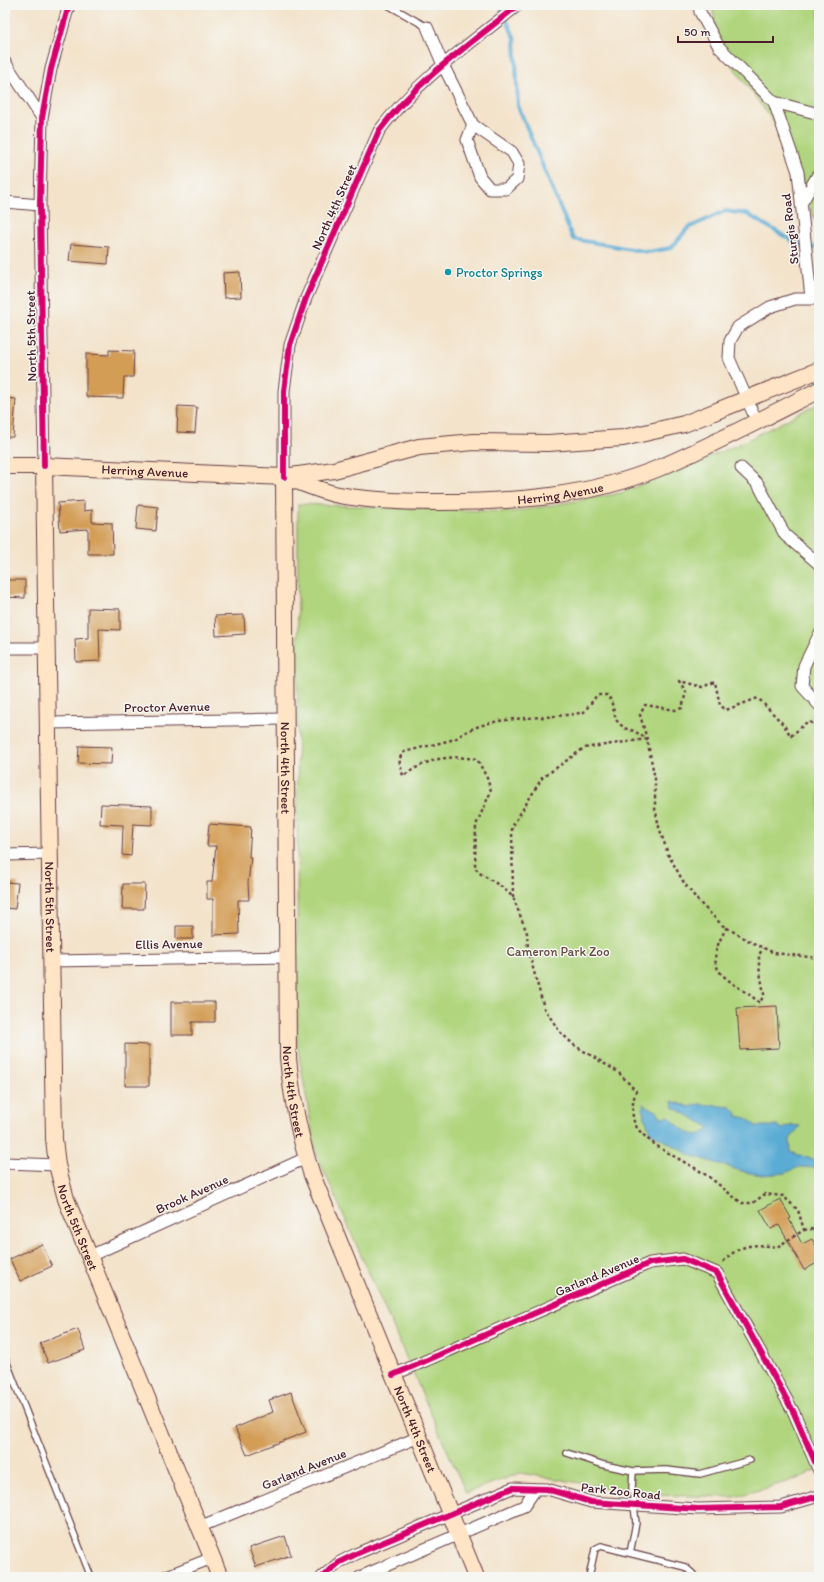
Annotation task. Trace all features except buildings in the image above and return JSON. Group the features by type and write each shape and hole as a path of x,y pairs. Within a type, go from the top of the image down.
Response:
{"main road":[{"name":"Herring Avenue","path":"5,466 44,466 284,477 334,470 419,447 474,442 548,443 623,438 684,424 819,370"},
{"name":"Herring Avenue","path":"284,477 334,494 404,502 491,502 533,499 614,483 658,468 757,422 819,390"},
{"name":"North 5th Street","path":"44,466 54,1139 57,1165 66,1199 220,1577"},
{"name":"North 4th Street","path":"284,477 288,1058 292,1098 306,1158 476,1577"}],"street":[{"name":"North 5th Street","path":"44,466 40,205 42,118 52,69 69,5"},
{"name":"North 4th Street","path":"284,477 284,391 290,345 306,298 379,132 393,112 443,65 518,5"},
{"name":"Sturgis Road","path":"699,5 700,12 719,47 774,102 798,172 808,264 815,299 795,299 770,307 738,327 730,341 729,358 757,422"},
{"path":"427,27 443,65 473,125 512,152 519,164 517,179 506,190 490,190 480,176 467,140 473,125"},
{"path":"5,62 42,118"},
{"path":"774,102 819,114"},
{"path":"801,204 819,173"},
{"path":"5,202 40,205"},
{"path":"741,468 758,484 785,535 819,564"},
{"path":"819,635 804,666 802,686 819,705"},
{"path":"5,648 47,648"},
{"name":"Proctor Avenue","path":"48,723 286,719"},
{"path":"5,855 50,854"},
{"name":"Ellis Avenue","path":"52,961 287,957"},
{"name":"Brook Avenue","path":"90,1256 306,1158"},
{"path":"5,1164 57,1165"},
{"name":"Garland Avenue","path":"394,1375 650,1263 683,1259 717,1273 794,1413 819,1470"},
{"name":"Garland Avenue","path":"199,1527 419,1437"},
{"name":"Park Zoo Road","path":"322,1577 340,1562 358,1553 512,1488 535,1490 547,1489 591,1502 698,1509 781,1507 819,1496"},
{"path":"360,1577 524,1506 535,1490"},
{"path":"164,1577 212,1558"}],"lane":[{"path":"388,5 427,27"},
{"path":"5,1358 91,1577"},
{"path":"567,1454 604,1465 633,1471 666,1470 700,1474 750,1460"},
{"path":"630,1553 636,1523 632,1488 633,1471"},
{"path":"589,1577 595,1549 601,1546 685,1567 693,1574 693,1577"}],"path":[{"path":"819,724 807,722 791,736 783,724 758,698 726,710 720,705 715,682 702,687 679,681 686,692 682,708 675,710 646,705 640,715 647,739 655,779 655,808 668,854 684,884 699,902 727,927 763,948 774,953 819,958"},
{"path":"513,897 502,887 481,874 475,868 476,825 491,791 487,778 477,759 440,757 414,769 403,776 399,759 404,752 455,739 461,734 485,724 513,719 558,717 584,712 597,695 607,695 611,700 616,720 624,728 634,731 647,739"},
{"path":"647,739 584,748 542,778 512,827 513,897 527,933 528,950 544,1008 560,1032 574,1045 618,1072 636,1091 632,1103 637,1128 661,1149 705,1174 742,1203 753,1202 765,1194 783,1196 798,1210 804,1230"},
{"path":"727,927 717,943 714,959 720,974 732,985 742,988 760,1003 764,994 758,967 760,954 763,948"},
{"path":"723,1262 734,1250 756,1244 777,1247 804,1230 819,1228"}],"green space":[{"path":"712,5 819,5 819,232 787,141 719,47"},
{"name":"Cameron Park Zoo","path":"819,403 819,1468 800,1478 735,1497 652,1495 520,1473 466,1493 316,1153 297,1044 298,504 513,512 621,493 742,443"}],"water":[{"path":"672,1101 690,1107 699,1104 731,1107 736,1112 737,1116 747,1118 756,1126 778,1126 783,1129 792,1125 800,1126 790,1139 791,1152 819,1162 819,1168 799,1167 785,1173 762,1175 745,1172 690,1155 650,1132 642,1109 644,1104 658,1112 661,1117 669,1116 683,1129 694,1134 704,1132 709,1127 673,1107"}],"waterway":[{"path":"500,5 515,39 518,106 573,239 648,252 671,248 688,228 725,211 747,214 791,240 812,249 819,244"}],"cycle path":[{"path":"44,466 40,205 42,118 51,69 69,5"},
{"path":"284,477 284,391 290,345 306,298 379,131 427,79 518,5"},
{"path":"393,1375 650,1263 683,1259 717,1273 794,1413 819,1471"},
{"path":"322,1577 340,1562 358,1553 512,1488 547,1489 591,1502 698,1509 781,1507 819,1496"}],"place":[{"name":"Proctor Springs","path":"448,272"}]}
